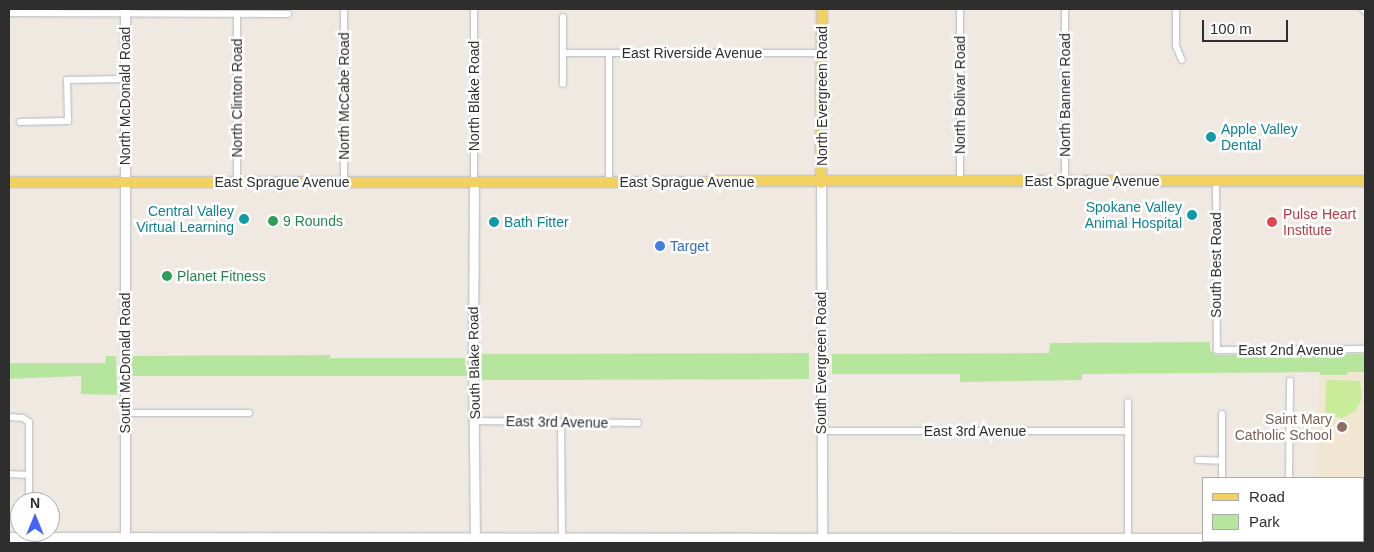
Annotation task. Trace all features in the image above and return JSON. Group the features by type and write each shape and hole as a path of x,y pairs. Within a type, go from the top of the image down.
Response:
{"main road":[{"name":"North Evergreen Road","path":"821,183 822,9"},
{"name":"East Sprague Avenue","path":"9,182 821,183 1365,181"}],"street":[{"name":"North McCabe Road","path":"344,9 344,183"},
{"name":"North Blake Road","path":"474,9 474,182"},
{"name":"North Bolivar Road","path":"960,9 960,182"},
{"name":"North Bannen Road","path":"1065,181 1066,9"},
{"path":"1176,9 1176,46 1182,60"},
{"path":"9,13 35,11 288,14"},
{"name":"North McDonald Road","path":"124,182 125,12"},
{"name":"North Clinton Road","path":"237,14 237,182"},
{"path":"563,17 563,84"},
{"name":"East Riverside Avenue","path":"563,53 821,54"},
{"path":"609,53 609,182"},
{"path":"20,122 68,121 68,80 126,79"},
{"name":"South Best Road","path":"1216,181 1217,350"},
{"name":"South McDonald Road","path":"124,182 125,540"},
{"name":"South Blake Road","path":"474,182 475,540"},
{"name":"South Evergreen Road","path":"821,183 822,540"},
{"name":"East 2nd Avenue","path":"1217,350 1365,349"},
{"path":"1289,477 1290,382"},
{"path":"1128,402 1128,538"},
{"path":"125,413 249,413"},
{"path":"1222,414 1222,477"},
{"path":"9,417 27,419 29,492"},
{"name":"East 3rd Avenue","path":"475,421 638,422"},
{"path":"561,422 562,537"},
{"name":"East 3rd Avenue","path":"821,431 1128,431"},
{"path":"1198,460 1222,461"},
{"path":"9,474 29,475"},
{"path":"60,536 125,540 475,540 562,537 993,541 1202,538"}],"shaded area":[{"name":"Saint Mary Catholic School","path":"1347,372 1365,372 1365,530 1364,477 1317,477 1319,375 1346,376"}],"green space":[{"path":"1210,342 1210,350 1216,355 1365,354 1365,372 1347,372 1347,375 1320,375 1320,372 1082,374 1082,380 960,382 960,374 832,374 832,354 1049,353 1050,343"},
{"path":"809,353 809,379 476,380 476,366 480,366 480,354"},
{"path":"330,355 330,358 465,358 465,366 469,366 469,376 132,376 132,356"},
{"path":"106,356 116,356 117,395 81,394 81,376 9,379 9,363 105,363"},
{"path":"1328,380 1360,381 1362,398 1356,411 1342,418 1325,415 1326,383"}],"place":[{"name":"Apple Valley Dental","path":"1211,137"},
{"name":"Spokane Valley Animal Hospital","path":"1192,215"},
{"name":"Central Valley Virtual Learning","path":"244,219"},
{"name":"9 Rounds","path":"273,221"},
{"name":"Bath Fitter","path":"494,222"},
{"name":"Pulse Heart Institute","path":"1272,222"},
{"name":"Target","path":"660,246"},
{"name":"Planet Fitness","path":"167,276"},
{"name":"Saint Mary Catholic School","path":"1342,427"}]}
